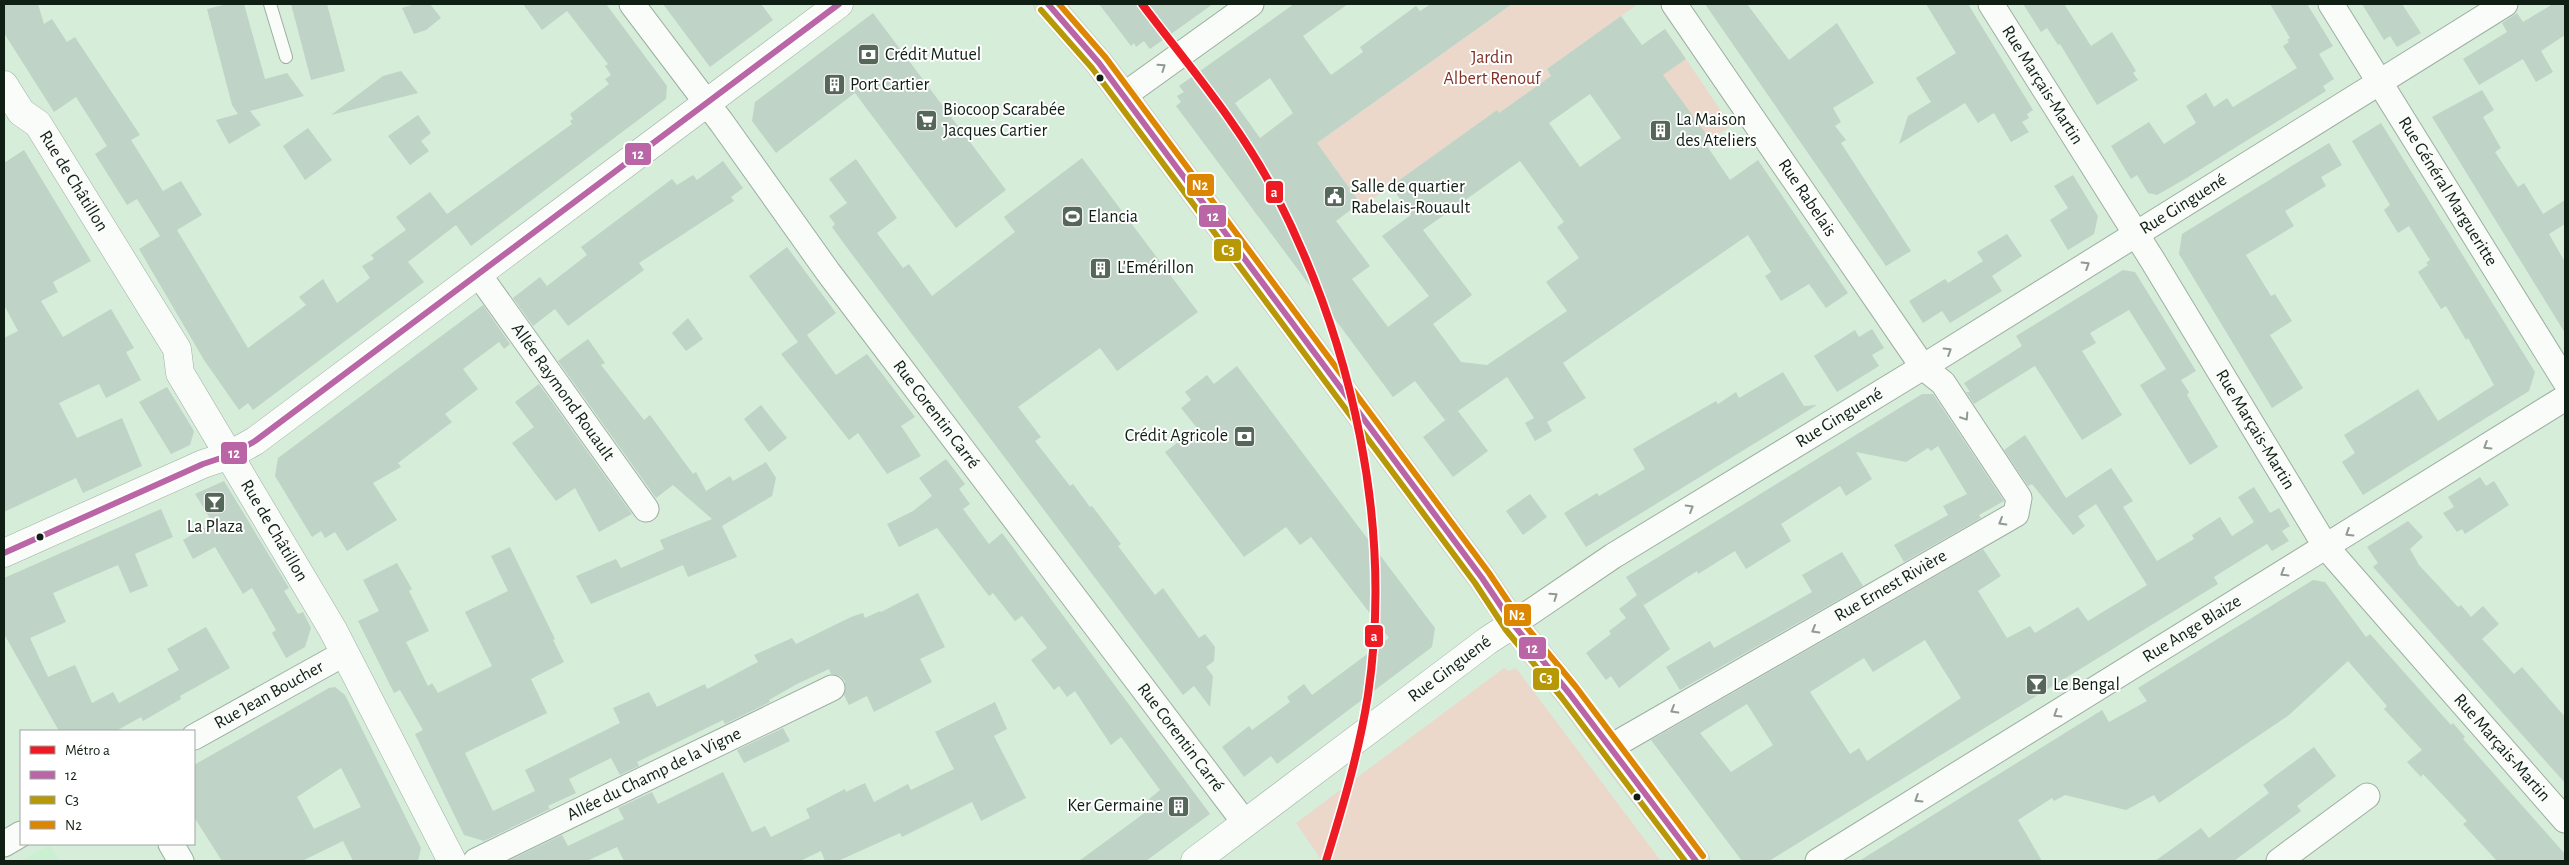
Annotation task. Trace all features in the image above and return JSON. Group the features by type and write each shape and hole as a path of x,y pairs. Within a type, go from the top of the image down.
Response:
{"main road":[{"path":"1048,4 1122,96 1482,578 1513,624 1583,710 1609,748 1696,861"}],"street":[{"name":"Rue Corentin Carré","path":"632,4 834,280 1245,823"},
{"path":"4,553 203,464 230,455 259,438 839,4"},
{"path":"1122,96 1251,4"},
{"name":"Rue Rabelais","path":"1674,4 1923,367"},
{"name":"Rue Marçais-Martin","path":"1991,4 2135,233 2326,547 2565,820"},
{"name":"Rue Général Margueritte","path":"2331,4 2565,381"},
{"name":"Rue Ginguené","path":"1195,861 1487,641 1612,556 1923,367 2135,233 2505,4"},
{"name":"Rue de Châtillon","path":"4,85 21,112 38,124 177,349 180,373 345,653 452,861"},
{"name":"Allée Raymond Rouault","path":"479,275 646,509"},
{"name":"Rue Ernest Rivière","path":"1609,748 2016,514 2019,498 1943,383 1923,367"},
{"name":"Rue Ange Blaize","path":"1818,861 2565,398"},
{"name":"Rue Jean Boucher","path":"195,736 345,653"},
{"name":"Allée du Champ de la Vigne","path":"476,861 832,688"},
{"path":"2279,861 2367,796"},
{"path":"4,844 20,835"},
{"path":"172,845 181,861"}],"lane":[{"path":"270,4 286,57"}],"shaded area":[{"path":"50,845 59,861 20,861"}],"green space":[{"name":"Jardin Albert Renouf","path":"1512,4 1638,4 1547,69 1551,76 1499,113 1497,110 1362,207 1331,162 1258,217 1243,196"},
{"path":"1686,59 1731,126 1710,140 1663,75"},
{"path":"1504,668 1509,671 1516,668 1661,861 1322,861 1296,823"}],"building":[{"path":"4,4 38,4 44,24 52,19 67,42 75,37 140,135 131,140 163,191 181,181 202,215 177,230 248,348 306,305 299,297 323,279 337,303 370,278 362,266 374,259 371,255 406,230 396,217 430,192 447,214 572,124 570,121 573,119 570,114 609,84 605,79 611,75 605,66 608,64 567,11 542,30 523,4 606,4 667,86 666,99 471,246 456,225 408,262 424,282 253,410 248,403 239,410 204,360 139,249 160,236 137,199 127,205 95,154 107,146 76,97 54,112 4,33"},
{"path":"228,4 244,4 265,79 287,73 304,96 250,111 261,125 229,144 216,120 238,114 232,105 207,9"},
{"path":"291,4 327,4 345,71 311,80"},
{"path":"415,4 430,4 441,18 426,30 414,34 402,8"},
{"path":"663,4 761,4 773,20 710,67"},
{"path":"1099,4 1213,4 1150,49 1144,41 1136,47 1134,43 1131,46"},
{"path":"1294,4 1348,4 1303,36 1331,75 1363,52 1360,47 1416,6 1420,11 1431,4 1512,4 1317,143 1360,203 1336,221 1370,266 1352,279 1388,327 1429,296 1382,236 1411,215 1391,186 1497,110 1499,113 1551,76 1547,69 1621,16 1642,45 1665,29 1686,59 1663,75 1712,142 1707,146 1730,180 1758,160 1848,293 1826,308 1809,284 1781,301 1765,276 1771,272 1748,235 1563,363 1586,398 1547,422 1552,431 1535,441 1525,423 1534,418 1507,377 1458,411 1488,451 1453,477 1423,437 1452,415 1445,420 1415,381 1393,397 1176,106 1181,102 1177,96 1184,92 1179,86","holes":["1270,78 1293,113 1260,138 1235,103","1590,94 1621,138 1580,167 1549,123","1520,161 1564,222 1557,227 1579,258 1546,282 1567,311 1487,365 1461,362 1433,324 1472,295 1423,230"]},
{"path":"1705,4 1747,4 1789,60 1837,23 1874,83 1833,108 1841,122 1835,126 1846,140 1841,143 1911,251 1886,266"},
{"path":"1926,4 1968,4 2033,110 2027,114 2029,118 2022,122 2029,132 2011,142 1994,113 1978,123 1965,103 1899,144 1908,116 1931,102 1916,78 1956,53"},
{"path":"2023,4 2064,4 2091,46 2112,32 2136,71 2133,73 2138,80 2097,105 2060,44 2058,45 2047,28 2041,32"},
{"path":"2270,4 2307,4 2333,46 2319,54 2334,79 2323,86 2326,91 2185,179 2157,195 2148,193 2137,175 2131,179 2111,146 2149,122 2164,144 2196,123 2186,106 2206,93 2214,107 2227,98 2233,107 2297,68 2283,46 2289,42 2287,40 2290,38"},
{"path":"2362,4 2402,4 2421,33 2397,47 2390,36 2384,40"},
{"path":"2553,4 2565,4 2565,35 2541,51 2553,72 2536,82 2523,59 2479,85 2463,59 2507,32 2502,23 2517,13 2523,22"},
{"path":"873,13 1006,190 956,228 855,93 776,153 752,121 755,102"},
{"path":"401,71 418,93 331,115 383,76"},
{"path":"2482,90 2494,110 2483,117 2501,148 2495,152 2518,187 2524,183 2543,214 2565,200 2565,224 2549,234 2565,262 2565,333 2432,117"},
{"path":"418,115 431,133 421,141 429,151 410,165 388,136"},
{"path":"2381,123 2535,372 2529,391 2363,495 2342,462 2355,453 2344,435 2418,389 2438,421 2494,385 2468,338 2466,340 2446,306 2441,309 2418,272 2428,265 2426,263 2430,260 2409,226 2398,233 2384,210 2390,205 2352,141"},
{"path":"308,128 332,160 305,180 283,146"},
{"path":"2329,143 2342,165 2321,177 2326,186 2285,211 2294,226 2246,255 2271,296 2275,294 2292,321 2270,335 2303,388 2272,408 2179,254 2182,234"},
{"path":"24,150 91,261 53,282 58,292 41,301 63,337 111,309 134,348 126,352 141,380 106,398 99,384 59,403 77,438 122,418 142,466 83,493 76,478 4,512 4,338 18,331 4,305 4,163"},
{"path":"1082,158 1198,312 1117,371 1100,348 1018,407 1041,437 1035,441 1070,486 1073,484 1090,507 1092,506 1121,544 1118,546 1155,595 1163,588 1199,638 1205,634 1215,647 1214,661 1206,667 1213,676 1210,707 1194,686 1183,695 845,245 832,227 835,224 829,216 847,203 829,179 856,159 897,218 877,233 903,268 909,264 932,296 1015,232 1004,217"},
{"path":"723,161 743,188 731,197 734,201 639,263 644,270 568,326 555,309 533,326 513,298 540,277 547,286 587,255 581,247 672,179 677,185 693,175 697,180"},
{"path":"2073,175 2098,216 2094,234 2068,250 2050,220 2068,208 2054,186"},
{"path":"2007,234 2022,256 1992,276 2002,291 1950,323 1942,311 1923,323 1909,301 1945,279 1948,283 1983,261 1977,252"},
{"path":"787,247 836,313 807,335 836,375 867,354 915,417 901,426 921,456 887,474 858,433 849,440 781,354 798,342 749,276"},
{"path":"2123,270 2135,272 2196,371 2181,380 2189,392 2187,395 2218,447 2190,465 2140,385 2166,369 2129,310 2090,333 2096,343 2082,351 2122,415 2082,440 2035,366 1974,404 1966,392 1970,392 1964,383 2022,346 2016,336"},
{"path":"483,305 510,344 504,349 499,342 463,369 478,389 445,414 452,422 398,463 401,467 373,483 397,520 347,551 335,532 325,538 321,531 312,537 275,476 278,458"},
{"path":"688,318 703,339 686,351 672,333"},
{"path":"1872,329 1884,348 1872,355 1879,366 1837,392 1814,356 1855,330 1859,337"},
{"path":"588,339 605,363 601,365 644,420 650,415 693,474 696,472 706,491 730,476 733,481 766,462 776,478 772,496 722,526 737,557 688,577 683,565 591,604 576,576 616,559 621,568 664,549 660,540 712,519 673,485 656,498 558,361"},
{"path":"1237,366 1435,628 1432,647 1277,764 1271,756 1244,777 1222,747 1249,726 1252,730 1290,702 1287,697 1304,684 1312,695 1389,638 1311,537 1300,545 1286,527 1244,557 1165,452 1197,428 1181,408 1191,400 1185,392 1207,375 1214,384"},
{"path":"1783,372 1804,406 1817,405 1586,547 1564,513 1597,493 1599,496 1645,469 1633,449 1716,401 1718,404 1736,392 1739,398"},
{"path":"539,384 632,514 599,532 575,488 556,501 512,443 534,427 515,402"},
{"path":"167,387 194,431 190,445 171,454 139,402"},
{"path":"1922,394 1933,394 2004,501 1979,515 1981,518 1904,562 1894,545 1948,515 1943,506 1967,494 1938,446 1931,451 1928,448 1906,462 1856,452 1872,479 1846,496 1840,486 1781,524 1791,541 1746,569 1735,551 1698,574 1697,571 1644,605 1641,601 1670,649 1619,688 1611,676 1606,680 1586,653 1611,634 1609,631 1626,618 1619,609 1637,595 1626,577"},
{"path":"761,405 787,438 769,452 744,419"},
{"path":"2025,435 2066,498 2111,468 2133,501 2123,507 2157,561 2194,539 2192,535 2220,517 2232,536 2254,522 2238,497 2254,487 2270,513 2279,508 2290,526 2282,531 2289,541 2272,551 2267,544 2214,577 2218,584 1769,861 1742,861 1651,740 1983,549 2001,576 1978,591 2007,638 2030,626 2035,633 2078,607 2088,621 2147,585 2096,504 2078,516 2085,526 2073,535 2032,484 2028,486 2004,450","holes":["1925,640 1961,698 1867,761 1859,748 1850,754 1810,692 1864,658 1873,672","1747,704 1773,745 1731,772 1700,733"]},
{"path":"946,459 965,484 959,489 970,504 963,509 989,544 1002,533 1210,814 1146,861 1079,861 1154,806 1149,799 1160,790 1121,737 1111,745 1075,691 1067,697 1059,686 1054,690 1031,660 1047,648 1022,616 1015,621 993,593 989,596 937,528 899,547 887,524 913,511 932,496 919,478"},
{"path":"2480,477 2486,486 2494,481 2509,505 2465,534 2462,529 2457,532 2443,513 2454,507 2448,497"},
{"path":"224,481 289,588 284,591 298,614 303,612 311,628 305,647 286,658 272,633 276,630 252,588 243,594 215,547 193,559 183,540 213,523 195,494"},
{"path":"1530,494 1547,517 1523,535 1506,511"},
{"path":"161,509 173,537 135,554 148,586 130,593 118,565 53,593 66,622 30,638 48,677 75,665 92,703 113,692 119,703 179,670 167,649 206,627 230,668 180,696 181,699 143,721 141,717 118,730 58,730 4,634 4,578"},
{"path":"2408,521 2423,537 2410,549 2419,565 2458,607 2461,605 2471,617 2483,606 2499,624 2482,639 2514,674 2522,667 2565,717 2565,783 2373,567 2378,563 2367,547"},
{"path":"510,547 555,639 553,640 564,662 531,679 547,713 465,753 493,811 535,791 525,770 620,723 613,708 649,692 657,707 705,684 707,689 758,662 754,655 792,638 796,644 851,617 863,613 865,618 918,593 945,647 920,659 932,682 874,712 867,696 849,705 844,695 845,681 840,676 831,674 829,669 797,684 769,700 770,702 725,724 723,720 637,762 639,766 620,775 611,758 569,779 576,793 548,806 550,809 484,841 464,835 415,734 423,730 400,690 394,693 358,621 379,611 363,580 397,563 412,589 409,591 429,631 406,642 428,686 432,683 438,693 492,666 465,612 508,591 491,556"},
{"path":"1842,552 1863,586 1680,690 1666,667 1710,641 1714,648 1812,592 1802,575"},
{"path":"2313,580 2325,582 2366,637 2370,634 2451,725 2453,723 2465,737 2463,739 2565,854 2565,861 2497,861 2463,824 2467,821 2423,774 2421,777 2407,762 2422,750 2384,709 2387,706 2348,661 2289,715 2159,803 2154,795 2126,810 2065,795 2054,801 2052,798 2018,820 2042,861 1859,861 2102,710 2109,722 2147,701 2138,688"},
{"path":"335,687 345,695 421,848 418,861 353,861 343,841 302,861 222,861 195,819 195,764 329,688","holes":["341,768 361,807 314,829 297,797"]},
{"path":"995,702 1007,729 994,736 1026,798 981,821 972,802 902,837 900,833 838,861 825,861 821,851 800,861 624,861 617,847 587,861 508,861 562,835 568,846 624,819 618,808 652,792 658,804 723,772 752,832 765,826 771,837 810,818 806,809 845,789 846,792 865,783 874,802 908,784 911,790 954,769 935,732"},
{"path":"783,728 790,741 744,763 737,750"},
{"path":"2314,747 2336,776 2297,806 2301,811 2234,861 2155,861 2201,828 2209,838 2269,793 2263,785"}],"metro line":[{"name":"a","path":"1142,4 1230,119 1275,193 1302,251 1326,312 1345,374 1360,437 1370,502 1375,566 1374,631 1368,695 1360,737 1326,861"}],"transit line":[{"name":"12","path":"4,553 203,464 230,455 255,441 839,4"},
{"name":"12","path":"1048,4 1099,63 1482,578 1513,624 1569,693 1696,861"},
{"name":"N2","path":"1059,4 1106,58 1489,573 1520,619 1576,687 1703,856"},
{"name":"C3","path":"1041,10 1092,68 1475,583 1506,630 1562,698 1685,861"}],"place":[{"name":"Crédit Mutuel","path":"869,55"},
{"name":"Port Cartier","path":"834,85"},
{"name":"Biocoop Scarabée Jacques Cartier","path":"927,120"},
{"name":"La Maison des Ateliers","path":"1660,130"},
{"name":"Salle de quartier Rabelais-Rouault","path":"1335,197"},
{"name":"Elancia","path":"1072,217"},
{"name":"L'Emérillon","path":"1101,268"},
{"name":"Crédit Agricole","path":"1244,436"},
{"name":"La Plaza","path":"215,502"},
{"name":"Le Bengal","path":"2037,685"},
{"name":"Ker Germaine","path":"1179,806"}]}
